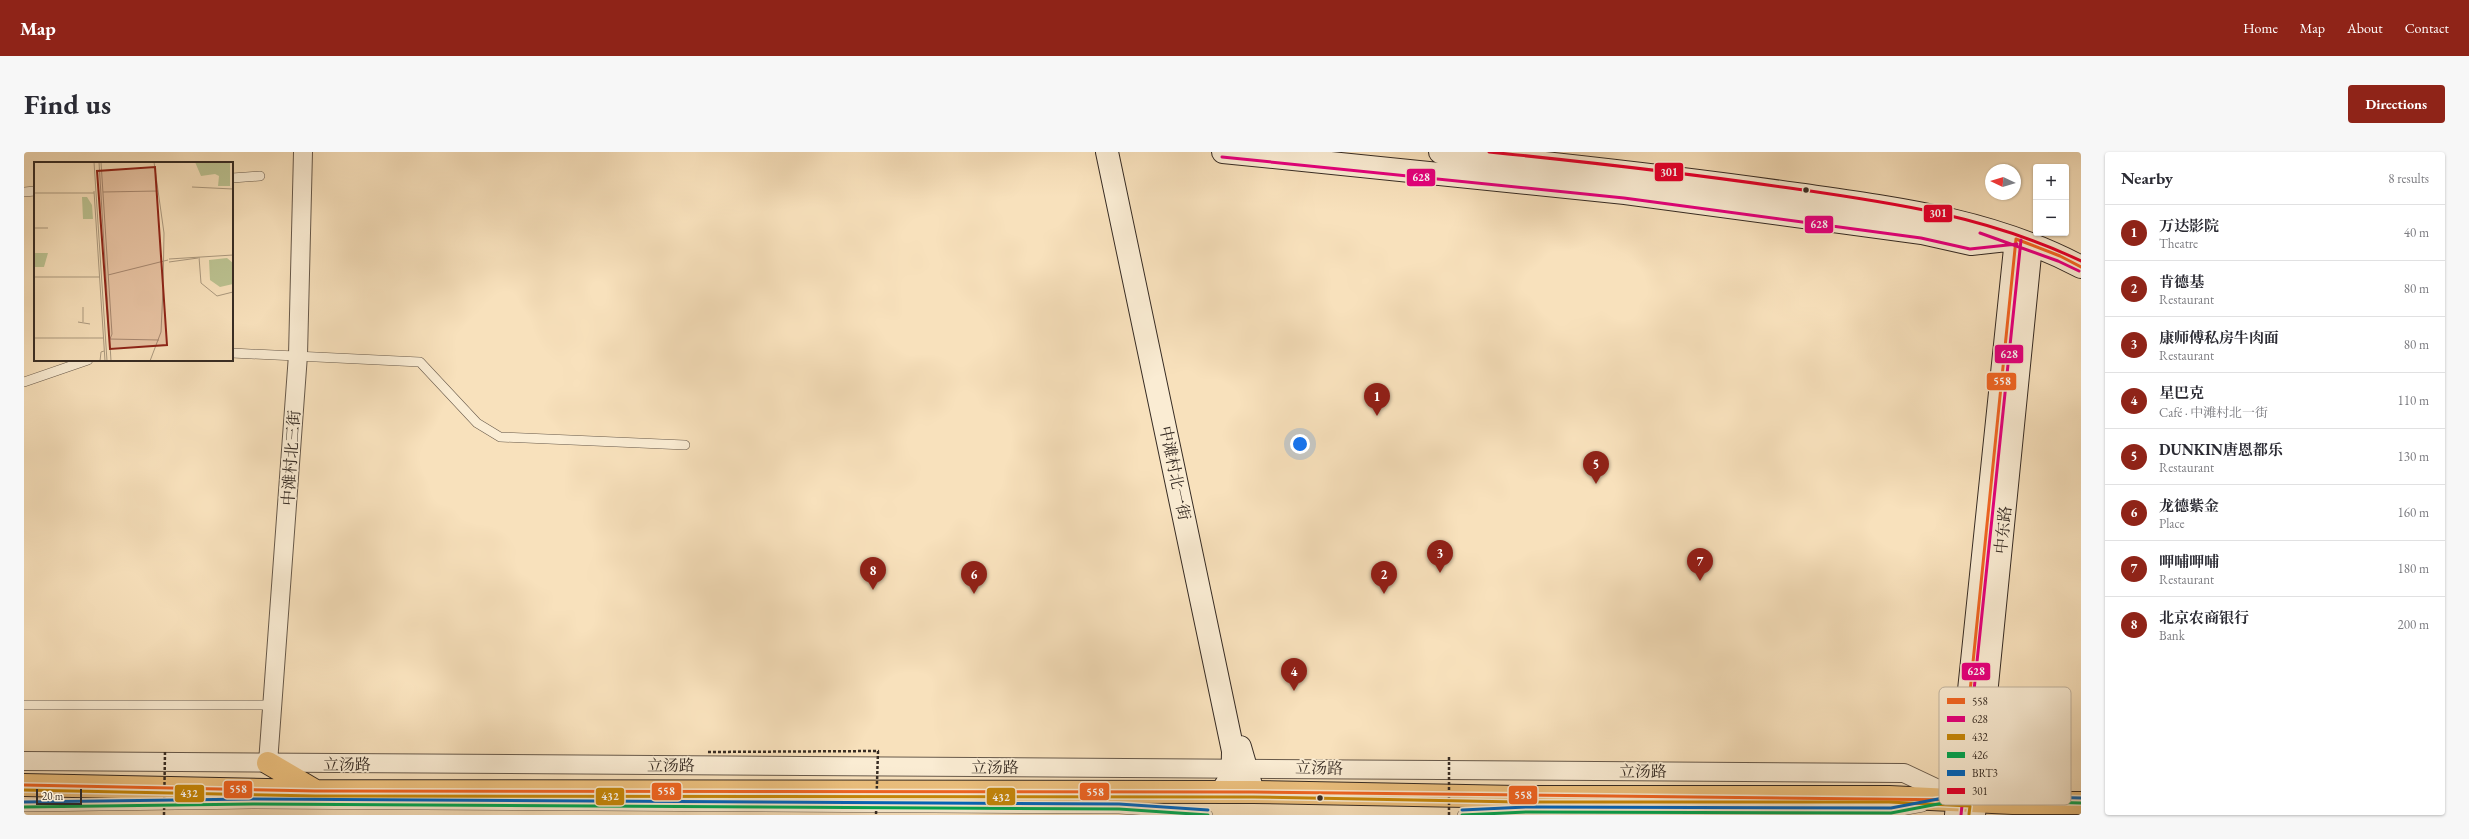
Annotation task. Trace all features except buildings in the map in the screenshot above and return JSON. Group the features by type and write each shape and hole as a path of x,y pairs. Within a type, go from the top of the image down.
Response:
{"main road":[{"path":"268,763 315,791"},
{"name":"立汤路","path":"24,786 315,791 1253,792 1966,808 2035,805"},
{"name":"立汤路","path":"2071,803 2081,803"}],"street":[{"name":"中滩村北三街","path":"268,763 298,355 303,152"},
{"name":"中滩村北一街","path":"1107,152 1231,743 1239,768 1253,792"},
{"name":"中滩村北一街","path":"1120,152 1239,768 1221,792"},
{"path":"1223,152 1625,193 1922,233 1971,244 2023,242"},
{"path":"1440,152 1627,171 1926,213 1975,226 2023,242 2060,256 2081,266"},
{"name":"中东路","path":"1978,687 2023,242"},
{"name":"立汤路","path":"24,761 1904,773 1939,793"}],"lane":[{"path":"233,178 260,176"},
{"path":"24,192 34,191"},
{"path":"233,353 420,362 477,423 500,437 684,445"},
{"path":"24,382 85,361"},
{"path":"24,705 273,705"},
{"path":"24,807 253,804 1119,809 1208,815"},
{"path":"1462,815 1526,812 1891,813 1966,808"}],"path":[{"path":"164,815 165,751"},
{"path":"708,752 878,751 876,815"},
{"path":"1449,754 1449,815"}],"transit line":[{"name":"301","path":"1489,152 1709,177 1860,198 1935,212 1972,221 2045,245 2081,261"},
{"name":"628","path":"1222,157 1624,198 1921,238 1970,249 2017,244"},
{"name":"628","path":"1980,233 2058,261 2079,271"},
{"name":"558","path":"1970,687 2016,239 2060,256 2081,267"},
{"name":"628","path":"1974,687 2021,240"},
{"name":"558","path":"24,785 315,791 1253,792 1939,800"},
{"name":"432","path":"24,790 315,796 1253,797 1518,802 1889,802 1939,804"},
{"name":"BRT3","path":"2071,798 2081,798"},
{"name":"BRT3","path":"24,802 253,799 1119,804 1208,810"},
{"name":"BRT3","path":"1462,810 1526,807 1891,808 1939,799"},
{"name":"426","path":"2071,803 2081,803"},
{"name":"426","path":"24,807 253,804 1119,809 1208,815"},
{"name":"426","path":"1462,815 1526,812 1891,813 1939,804"},
{"name":"432","path":"1950,805 1970,806 1969,814"},
{"name":"628","path":"1961,815 1962,805"}],"place":[{"name":"万达影院","path":"1377,416"},
{"name":"DUNKIN唐恩都乐","path":"1596,484"},
{"name":"康师傅私房牛肉面","path":"1440,573"},
{"name":"呷哺呷哺","path":"1700,581"},
{"name":"北京农商银行","path":"873,590"},
{"name":"龙德紫金","path":"974,594"},
{"name":"肯德基","path":"1384,594"},
{"name":"星巴克","path":"1294,691"}]}
